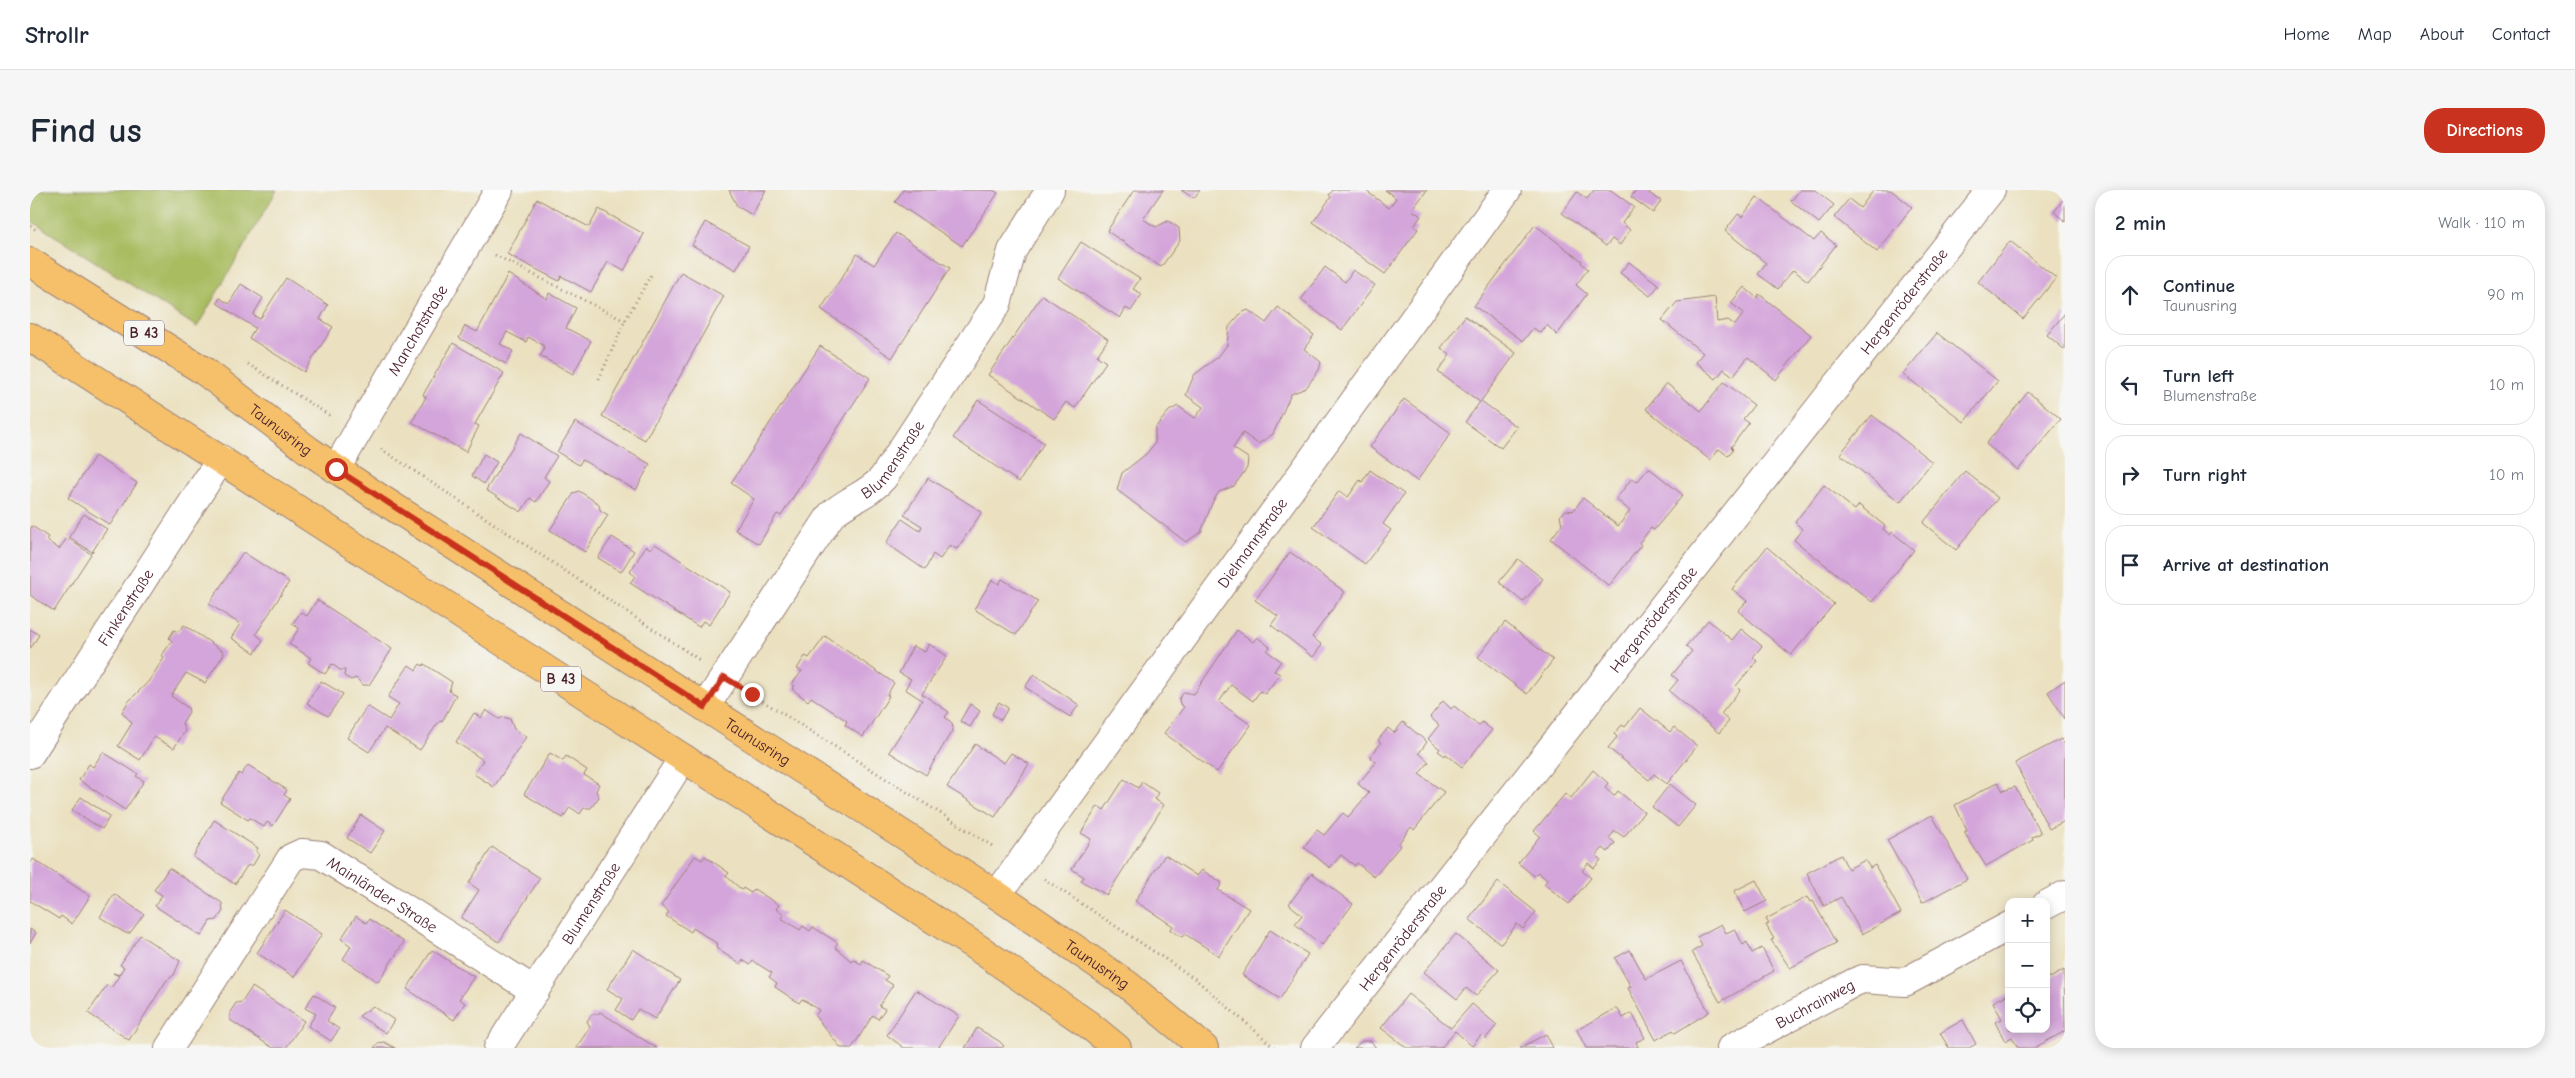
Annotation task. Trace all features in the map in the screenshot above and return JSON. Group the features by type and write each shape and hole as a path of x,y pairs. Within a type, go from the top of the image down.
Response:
{"main road":[{"name":"Taunusring","path":"30,262 204,371 255,408 283,432 336,469 997,895 1128,985 1204,1048"},
{"name":"B 43","path":"30,336 981,950 1089,1025 1117,1048"}],"street":[{"name":"Manchotstraße","path":"336,469 500,190"},
{"name":"Blumenstraße","path":"705,707 831,515 847,502 875,487 883,478 997,304 1012,251 1050,190"},
{"name":"Dielmannstraße","path":"997,895 1507,190"},
{"name":"Hergenröderstraße","path":"1316,1048 1991,190"},
{"name":"Finkenstraße","path":"30,754 221,459"},
{"name":"Blumenstraße","path":"498,1048 683,758"},
{"name":"Mainländer Straße","path":"169,1048 291,858 302,853 321,854 535,991"},
{"path":"2050,903 2065,895"},
{"name":"Buchrainweg","path":"1731,1048 1855,982 1862,979 1904,982 2005,928"}],"path":[{"path":"30,226 38,232"},
{"path":"470,243 625,322"},
{"path":"599,379 625,322 652,273"},
{"path":"240,359 358,433 724,677 1020,863 1194,978 1275,1048"}],"green space":[{"path":"30,190 277,190 197,327 30,220"}],"building":[{"path":"729,190 766,190 752,215 737,206"},
{"path":"903,190 993,190 998,193 962,246 895,202"},
{"path":"1134,190 1163,190 1143,219 1156,227 1168,221 1179,228 1180,241 1161,267 1107,231"},
{"path":"1181,190 1200,190 1194,198"},
{"path":"1333,190 1365,190 1389,208 1396,198 1385,190 1427,190 1412,210 1421,216 1414,226 1418,229 1385,274 1313,222 1331,197 1329,195"},
{"path":"1594,190 1611,190 1634,207 1622,223 1630,230 1620,245 1612,239 1606,246 1562,213 1577,192 1587,199"},
{"path":"1636,190 1651,190 1649,193 1661,201 1653,213 1631,197"},
{"path":"1800,190 1815,190 1834,205 1819,223 1791,201"},
{"path":"1874,190 1891,190 1912,207 1877,252 1834,217 1849,199 1860,208"},
{"path":"1757,197 1814,241 1821,233 1836,245 1808,281 1793,270 1778,289 1758,274 1766,263 1725,231 1738,214 1742,217"},
{"path":"2065,197 2065,221 2054,212"},
{"path":"537,199 589,227 599,209 644,234 624,271 608,262 591,292 561,276 559,281 507,254"},
{"path":"705,222 749,246 736,270 692,245"},
{"path":"1535,225 1582,261 1581,263 1588,269 1576,285 1587,294 1557,335 1547,325 1541,333 1533,328 1523,341 1474,306"},
{"path":"896,233 950,268 892,358 821,309 857,254 874,265"},
{"path":"2010,241 2056,278 2023,319 1978,282"},
{"path":"1081,242 1140,279 1133,289 1142,294 1131,311 1126,308 1120,318 1058,278"},
{"path":"1629,262 1659,285 1650,296 1620,273"},
{"path":"1325,267 1345,282 1353,270 1375,285 1342,330 1301,300"},
{"path":"681,272 724,296 645,440 602,416"},
{"path":"508,274 547,299 549,293 576,308 566,328 591,341 573,374 540,356 544,350 543,345 528,337 526,342 507,332 500,344 513,351 506,364 459,338 465,326 477,332"},
{"path":"286,278 328,305 320,319 333,327 304,372 249,338 255,328 217,303 220,298 229,304 241,284 263,298 253,315 260,319"},
{"path":"1744,287 1757,298 1759,294 1811,335 1776,380 1748,357 1733,376 1724,369 1716,379 1695,362 1703,353 1662,320 1677,302 1715,297 1717,322 1728,320 1735,325 1744,313 1731,303"},
{"path":"1042,295 1108,339 1097,356 1106,362 1075,408 1066,402 1054,419 988,375"},
{"path":"1278,307 1314,335 1304,349 1321,362 1319,370 1306,388 1291,394 1273,434 1258,444 1243,433 1233,448 1248,458 1247,468 1234,486 1219,492 1213,501 1201,532 1186,542 1117,490 1122,473 1146,454 1155,443 1155,428 1169,411 1178,406 1195,418 1199,413 1203,407 1186,395 1194,375 1218,357 1227,345 1229,327 1241,313 1248,310 1266,323"},
{"path":"2065,313 2065,350 2047,335"},
{"path":"1465,316 1516,353 1481,401 1517,427 1501,448 1465,422 1480,402 1438,372 1450,355 1441,348"},
{"path":"1937,333 1998,381 1964,422 1903,374"},
{"path":"453,343 504,373 475,424 479,426 466,452 412,422 426,397 423,395"},
{"path":"820,346 870,378 781,516 777,514 759,544 735,530 754,499 731,483"},
{"path":"1724,382 1754,405 1743,419 1749,423 1731,447 1733,449 1728,456 1719,449 1710,460 1646,409 1666,383 1701,411"},
{"path":"2028,392 2061,419 2018,470 1986,444"},
{"path":"1404,399 1451,433 1417,481 1370,447"},
{"path":"978,400 1044,443 1019,482 953,438"},
{"path":"1872,415 1932,462 1900,502 1840,454"},
{"path":"575,422 650,464 636,490 582,460 579,465 557,452"},
{"path":"521,433 557,456 544,477 549,481 536,502 530,498 521,512 486,490"},
{"path":"484,454 497,462 484,484 472,476"},
{"path":"95,456 137,483 110,525 68,498"},
{"path":"1649,468 1683,495 1654,530 1651,528 1639,543 1641,545 1609,586 1551,539 1562,524 1560,516 1566,510 1573,511 1583,498 1618,526 1630,511 1616,499 1632,478 1637,482"},
{"path":"1370,470 1404,494 1383,524 1391,530 1365,564 1313,527 1339,491 1348,497"},
{"path":"1965,471 1998,498 1956,550 1923,523"},
{"path":"928,478 982,512 957,549 950,545 940,559 933,554 925,570 886,543 902,519 920,531 922,526 904,515"},
{"path":"1824,485 1855,510 1859,505 1885,526 1883,529 1890,535 1892,532 1914,550 1872,602 1794,540 1802,529 1795,522"},
{"path":"579,491 599,504 600,510 608,515 585,552 550,530 574,493"},
{"path":"84,514 107,529 92,552 69,537"},
{"path":"32,526 48,537 46,540 59,549 67,538 91,554 54,611 30,595 30,530"},
{"path":"612,537 634,551 621,572 598,558"},
{"path":"655,544 730,592 709,625 703,621 699,627 630,583 635,576 630,572 646,546 651,549"},
{"path":"1767,547 1834,604 1791,655 1738,611 1747,601 1732,589"},
{"path":"243,552 289,582 256,634 263,640 255,653 231,638 240,624 209,604"},
{"path":"1290,552 1345,592 1312,637 1322,645 1313,657 1271,625 1278,616 1255,600"},
{"path":"1518,559 1543,579 1523,602 1499,582"},
{"path":"1002,579 1038,601 1016,635 974,609 992,580 999,584"},
{"path":"317,600 392,649 369,685 363,685 356,678 351,680 344,676 345,670 340,670 332,664 325,674 308,663 311,658 289,644 299,628 292,624 301,612 307,616"},
{"path":"1708,620 1732,640 1741,629 1762,646 1753,657 1757,661 1736,686 1740,690 1721,714 1729,721 1719,733 1669,691 1678,680 1672,675 1692,651 1686,646"},
{"path":"1505,622 1553,660 1527,694 1478,657"},
{"path":"184,625 223,651 224,654 205,683 186,673 171,696 188,708 189,712 182,723 185,731 174,748 154,737 140,760 118,746 132,723 122,712 128,702 148,682 164,658 162,655 172,641 169,638 174,630 178,632"},
{"path":"30,629 39,635 30,649"},
{"path":"1237,630 1253,642 1257,637 1270,647 1267,651 1281,661 1274,671 1280,674 1265,694 1260,691 1253,701 1231,685 1219,702 1251,725 1217,772 1164,733 1184,707 1180,704 1179,699 1184,692 1194,694"},
{"path":"825,636 894,683 887,695 889,696 863,737 845,725 847,721 811,697 808,701 792,689 795,686 792,684 802,671 797,669 805,656 809,658"},
{"path":"929,644 947,656 922,694 949,712 945,717 952,723 953,729 926,775 889,752 922,700 905,689 911,679 899,673 913,646 925,652"},
{"path":"420,664 423,666 424,664 452,682 449,691 456,695 442,722 440,721 435,727 420,750 385,728 369,752 347,738 367,706 389,720 399,704 388,697 409,665 416,670"},
{"path":"1034,674 1079,705 1070,717 1025,687"},
{"path":"2065,680 2065,719 2048,692"},
{"path":"321,681 343,694 328,716 307,703"},
{"path":"1443,701 1451,709 1454,706 1479,726 1482,722 1492,730 1462,767 1446,754 1445,756 1438,751 1440,749 1428,739 1439,725 1430,717"},
{"path":"999,702 1008,708 1001,720 992,714"},
{"path":"970,704 980,711 970,727 960,721"},
{"path":"1640,708 1670,732 1674,727 1697,746 1667,784 1654,774 1649,780 1608,748 1617,737 1614,734 1622,725 1625,727"},
{"path":"486,710 499,719 503,717 510,719 514,729 526,737 494,787 474,774 483,760 456,742 474,713 481,718"},
{"path":"1403,722 1427,742 1419,753 1429,762 1419,774 1444,792 1414,830 1411,827 1398,844 1400,846 1374,877 1357,863 1355,866 1341,855 1330,868 1304,847 1317,830 1324,835 1343,813 1348,817 1369,793 1358,784 1376,762 1370,757 1381,743 1378,740 1388,728 1394,733"},
{"path":"2061,739 2065,745 2065,821 2049,829 2015,763"},
{"path":"975,744 1004,763 1011,753 1029,764 995,817 947,787"},
{"path":"103,752 138,774 136,776 144,781 125,810 79,780 89,764 93,767"},
{"path":"550,753 563,761 566,756 587,770 584,775 599,784 596,791 599,797 591,808 584,808 580,814 570,807 563,818 524,794"},
{"path":"248,765 287,790 284,795 290,799 273,826 267,822 264,827 250,818 248,820 220,802 239,773 241,775"},
{"path":"1593,770 1608,783 1605,788 1614,796 1618,791 1644,812 1624,837 1615,831 1609,838 1615,843 1608,852 1603,848 1596,856 1601,860 1594,868 1588,863 1582,871 1591,878 1569,904 1544,884 1547,880 1538,872 1534,876 1518,863 1540,836 1534,831 1565,794 1571,798"},
{"path":"1124,779 1138,788 1142,782 1158,793 1154,799 1164,805 1107,895 1081,881 1084,877 1072,869 1091,839 1081,833 1098,806 1104,810"},
{"path":"1998,782 2003,791 2015,787 2041,833 2032,837 2033,840 1986,866 1964,832 1967,831 1955,805"},
{"path":"1670,784 1696,805 1678,827 1652,807"},
{"path":"81,797 110,816 102,829 72,810"},
{"path":"361,815 385,831 370,853 347,838"},
{"path":"1932,815 1967,879 1922,903 1887,840"},
{"path":"214,820 258,848 256,851 259,855 253,865 247,866 235,884 193,857"},
{"path":"492,847 540,878 499,942 461,918 479,890 469,883"},
{"path":"1165,855 1197,876 1202,870 1222,883 1218,890 1249,909 1219,956 1185,934 1183,937 1170,930 1173,926 1135,901"},
{"path":"1841,855 1848,869 1865,860 1870,868 1875,865 1901,913 1862,934 1841,897 1824,906 1807,873"},
{"path":"695,856 702,860 705,856 729,873 726,876 742,890 743,888 751,893 754,889 779,905 776,909 784,914 781,918 800,930 803,926 810,931 813,927 838,943 835,947 851,961 853,959 861,964 863,960 888,976 885,980 893,985 879,1006 885,1009 878,1019 873,1015 852,1048 841,1048 815,1016 819,1010 802,999 799,1003 775,987 777,983 769,977 772,973 753,961 750,965 743,960 740,964 716,948 718,944 693,928 691,932 666,916 669,912 661,906"},
{"path":"33,859 90,896 72,924 61,916 59,919 30,901 30,864"},
{"path":"169,868 222,903 223,911 217,920 210,921 201,936 155,906 162,895 154,890"},
{"path":"1312,873 1353,904 1322,945 1295,924 1302,915 1289,904"},
{"path":"1756,880 1767,901 1745,912 1734,891"},
{"path":"1498,882 1536,912 1523,929 1517,924 1501,944 1469,919"},
{"path":"114,894 144,914 130,933 125,933 100,917"},
{"path":"1807,897 1810,902 1813,901 1836,943 1790,968 1771,940 1774,939 1766,925 1769,924 1766,919"},
{"path":"285,910 322,934 294,977 257,953"},
{"path":"356,916 366,923 369,919 404,942 378,982 343,959 351,946 341,939"},
{"path":"1721,924 1726,933 1735,929 1743,945 1747,942 1752,953 1762,948 1774,971 1720,1002 1692,952 1702,946 1697,937"},
{"path":"30,929 36,933 30,943"},
{"path":"1270,930 1308,954 1280,999 1242,975"},
{"path":"1456,934 1499,970 1476,996 1466,988 1457,999 1424,972"},
{"path":"140,935 180,961 174,975 166,981 129,1040 88,1013 107,985 111,988 119,976 113,973 119,975 124,967 120,965"},
{"path":"633,949 680,980 655,1019 638,1009 631,1020 616,1010 623,999 607,989"},
{"path":"432,950 474,977 459,999 465,1003 454,1020 407,989"},
{"path":"1630,950 1646,979 1681,961 1709,1012 1675,1033 1673,1030 1656,1040 1628,988 1631,987 1615,958"},
{"path":"2064,970 2065,1031 2034,1048 2018,1048 2012,1037 2005,1041 1995,1022 2002,1019 1993,1002 2005,996 2005,1033 2050,1033 2050,978"},
{"path":"252,987 304,1021 286,1048 273,1048 230,1020 230,1012 236,1003 242,1002"},
{"path":"916,990 959,1016 938,1048 904,1048 887,1035"},
{"path":"314,994 335,1008 327,1021 339,1029 331,1041 308,1026 316,1014 305,1008"},
{"path":"1408,994 1451,1028 1472,1004 1497,1025 1485,1039 1481,1035 1472,1046 1455,1031 1441,1048 1407,1048 1381,1028"},
{"path":"373,1006 394,1020 386,1033 359,1016"},
{"path":"1617,1008 1623,1018 1632,1013 1645,1038 1636,1042 1638,1047 1635,1048 1586,1048 1577,1030"},
{"path":"600,1012 657,1048 576,1048 590,1027 587,1021 592,1014"},
{"path":"1963,1020 1976,1044 1969,1048 1949,1048 1940,1033"},
{"path":"977,1028 1004,1046 1002,1048 965,1048"},
{"path":"1546,1034 1553,1048 1520,1048"},
{"path":"1362,1041 1371,1041 1376,1048 1354,1048"},
{"path":"384,1042 395,1048 374,1048 378,1043"}],"route":[{"path":"336,469 705,707 724,677 752,694"}]}
